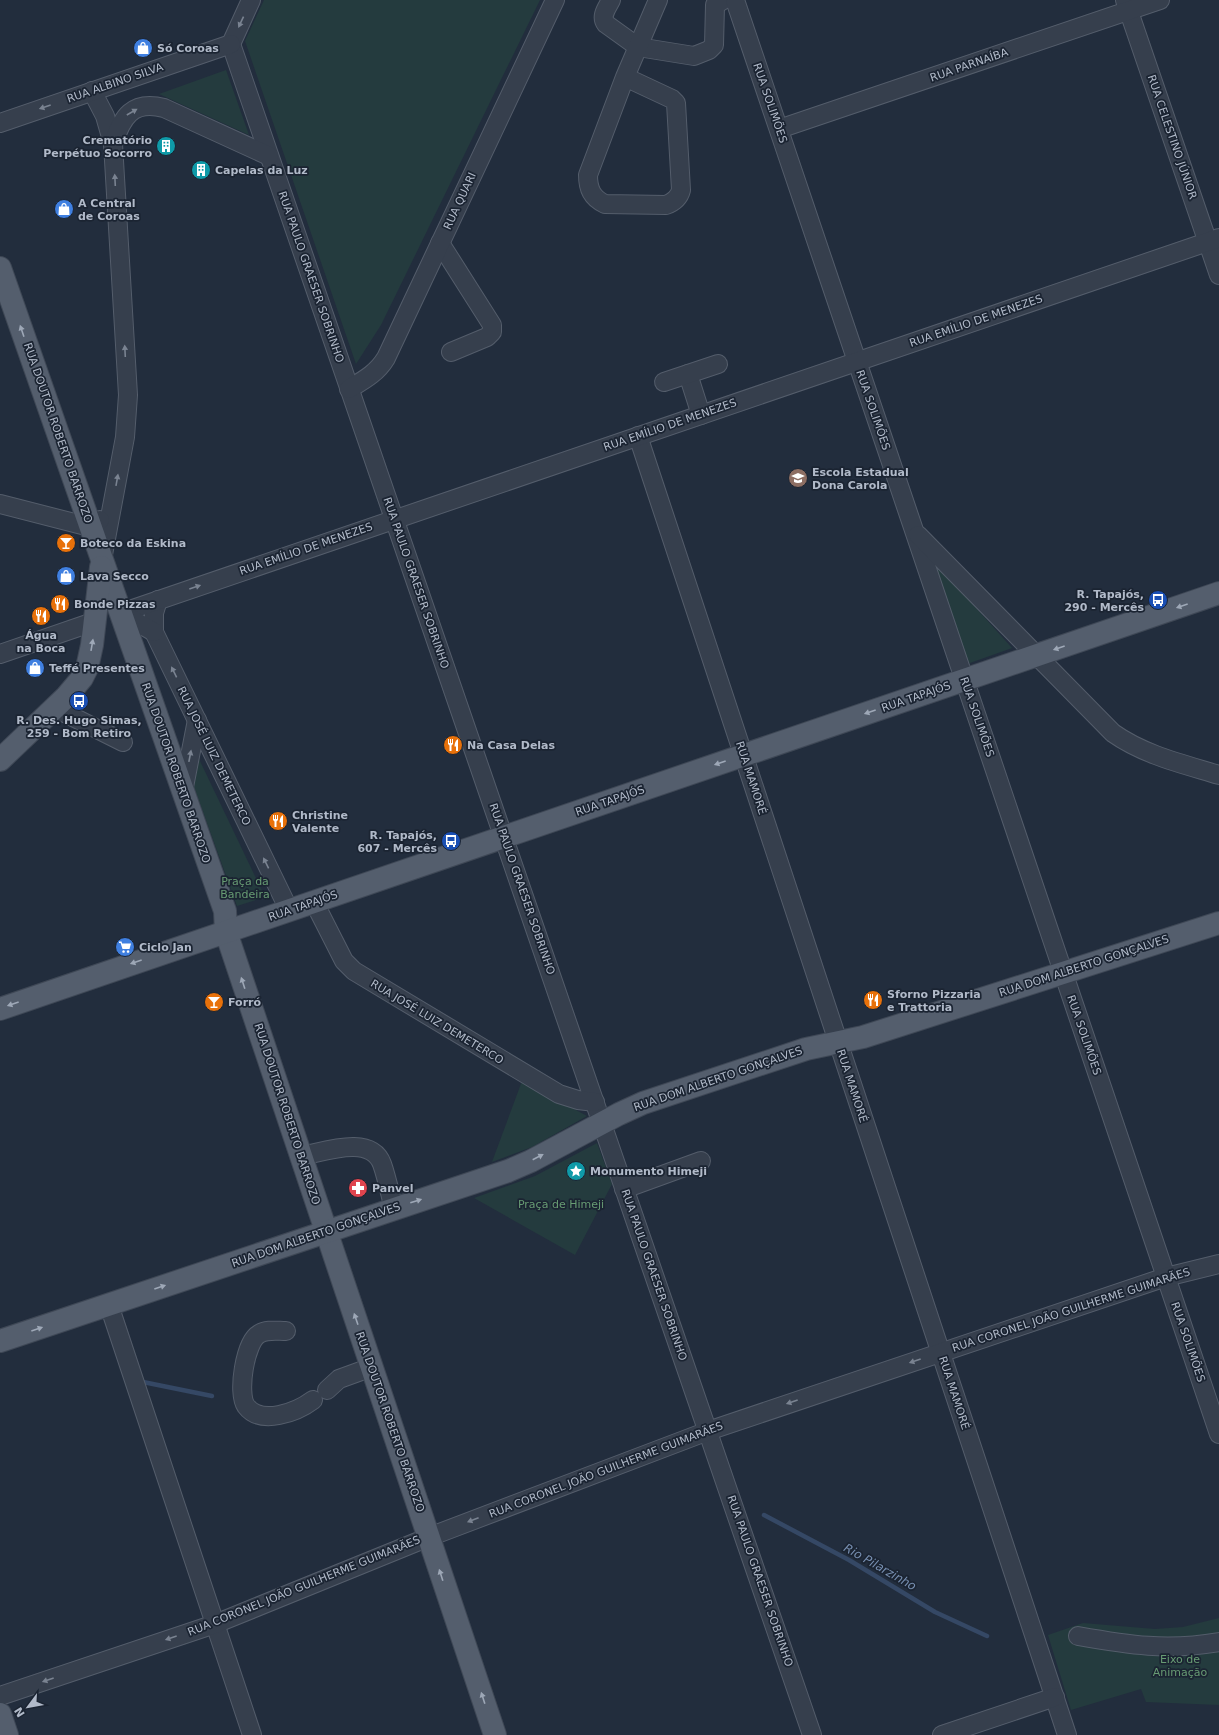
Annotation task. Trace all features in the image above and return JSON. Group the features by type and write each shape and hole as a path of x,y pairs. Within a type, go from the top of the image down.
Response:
{"main road":[{"name":"RUA DOUTOR ROBERTO BARROZO","path":"0,268 225,911 226,932 495,1735"},
{"path":"0,760 76,686 87,668 96,621 102,560"},
{"name":"RUA TAPAJÓS","path":"0,1009 1219,593"},
{"path":"96,621 112,625 130,641"},
{"name":"RUA DOM ALBERTO GONÇALVES","path":"0,1341 508,1171 531,1161 619,1114 643,1103 674,1092 806,1049 863,1037 1219,923"},
{"path":"0,1714 7,1735"}],"street":[{"path":"231,44 251,0"},
{"name":"RUA QUARI","path":"349,389 368,378 380,368 555,0"},
{"path":"611,0 603,17 603,21 638,47 694,56 709,50 714,45 715,5 723,0"},
{"path":"625,77 672,99 676,103 681,190 680,195 672,202 666,204 605,204 595,197 589,187 588,175 625,77 658,0"},
{"name":"RUA SOLIMÕES","path":"735,0 1219,1434"},
{"name":"RUA PARNAÍBA","path":"779,130 1127,5 1160,0"},
{"name":"RUA CELESTINO JÚNIOR","path":"1127,5 1214,240 1219,275"},
{"name":"RUA ALBINO SILVA","path":"0,123 231,44"},
{"name":"RUA PAULO GRAESER SOBRINHO","path":"231,44 812,1735"},
{"path":"92,91 105,116 113,144 128,395 125,437 102,560"},
{"path":"113,144 119,125 124,117 141,107 154,106 164,108 269,156"},
{"name":"RUA EMÍLIO DE MENEZES","path":"120,613 1214,240"},
{"path":"440,243 492,325 492,332 487,337 451,352"},
{"path":"664,382 718,364"},
{"path":"688,374 701,415"},
{"name":"RUA MAMORÉ","path":"638,436 1067,1735"},
{"path":"0,504 90,526 111,513"},
{"path":"914,531 1104,725 1123,740 1148,752 1219,775"},
{"name":"RUA JOSÉ LUIZ DEMETERCO","path":"158,600 154,614 154,632 289,910"},
{"path":"120,613 154,632"},
{"path":"0,654 96,621"},
{"path":"55,708 123,742"},
{"path":"183,792 197,720"},
{"name":"RUA JOSÉ LUIZ DEMETERCO","path":"314,902 344,961 354,971 559,1094 569,1098 595,1102"},
{"path":"301,1156 356,1146 367,1148 375,1153 382,1163 394,1208"},
{"path":"624,1189 701,1161"},
{"name":"RUA CORONEL JOÃO GUILHERME GUIMARÃES","path":"0,1696 215,1624 429,1537 708,1431 1166,1277 1219,1264"},
{"path":"109,1305 252,1735"},
{"path":"286,1331 265,1331 252,1341 246,1357 242,1395 246,1405 255,1414 267,1417 294,1412 313,1400"},
{"path":"329,1389 342,1388 374,1373"},
{"path":"1078,1636 1151,1647 1174,1647 1219,1642"},
{"path":"942,1735 1054,1698"}],"green space":[{"path":"264,0 540,0 381,325 356,364 245,41"},
{"path":"226,70 249,135 159,94"},
{"path":"932,559 1012,648 967,664"},
{"name":"Praça da Bandeira","path":"199,759 265,897 237,906 194,787"},
{"path":"522,1081 587,1116 532,1147 492,1162"},
{"name":"Praça de Himeji","path":"597,1143 612,1184 575,1255 474,1198 535,1176"},
{"name":"Eixo de Animação","path":"1219,1618 1219,1705 1146,1702 1141,1689 1071,1710 1048,1635 1083,1623 1155,1629 1183,1627"}],"waterway":[{"name":"Rio Pilarzinho","path":"143,1382 212,1396"},
{"name":"Rio Pilarzinho","path":"764,1515 849,1560 935,1612 987,1636"}],"place":[{"name":"Só Coroas","path":"143,48"},
{"name":"Crematório Perpétuo Socorro","path":"166,146"},
{"name":"Capelas da Luz","path":"201,170"},
{"name":"A Central de Coroas","path":"64,209"},
{"name":"Escola Estadual Dona Carola","path":"798,478"},
{"name":"Boteco da Eskina","path":"66,543"},
{"name":"Lava Secco","path":"66,576"},
{"name":"R. Tapajós, 290 - Mercês","path":"1158,600"},
{"name":"Bonde Pizzas","path":"60,604"},
{"name":"Água na Boca","path":"41,616"},
{"name":"Teffé Presentes","path":"35,668"},
{"name":"R. Des. Hugo Simas, 259 - Bom Retiro","path":"79,701"},
{"name":"Na Casa Delas","path":"453,745"},
{"name":"Christine Valente","path":"278,821"},
{"name":"R. Tapajós, 607 - Mercês","path":"451,841"},
{"name":"Ciclo Jan","path":"125,947"},
{"name":"Sforno Pizzaria e Trattoria","path":"873,1000"},
{"name":"Forró","path":"214,1002"},
{"name":"Monumento Himeji","path":"576,1171"},
{"name":"Panvel","path":"358,1188"}]}
